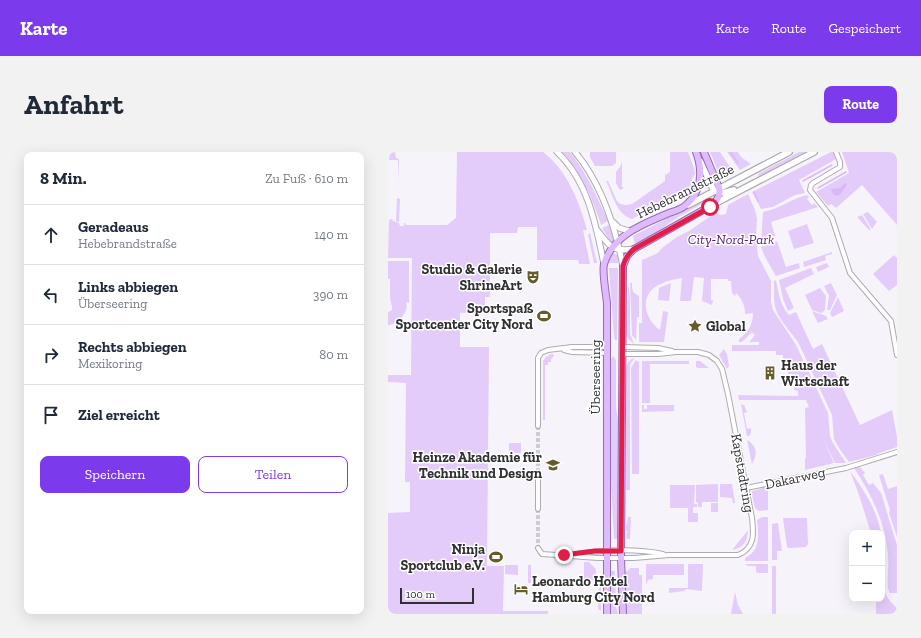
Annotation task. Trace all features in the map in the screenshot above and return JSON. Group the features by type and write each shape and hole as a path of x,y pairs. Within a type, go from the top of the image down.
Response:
{"main road":[{"path":"704,152 718,191 714,204"},
{"name":"Hebebrandstraße","path":"604,265 612,248 629,231 718,191 727,184 789,152"},
{"name":"Hebebrandstraße","path":"623,266 627,256 634,249 731,194 814,152"},
{"path":"697,155 718,191 731,194"},
{"path":"686,206 695,195 700,182 697,155"},
{"name":"Überseering","path":"604,265 607,303 607,614"},
{"name":"Überseering","path":"623,266 621,554 623,614"}],"street":[{"name":"Überseering","path":"557,152 569,166 585,194 596,229 604,265"},
{"name":"Überseering","path":"575,152 588,169 596,183 613,222 623,266"},
{"path":"836,152 840,162 840,168 813,183 810,190 832,218 850,273 891,321 897,354"},
{"path":"613,222 619,228 629,231"},
{"path":"596,229 612,248 620,250 634,249"},
{"name":"Kapstadtring","path":"538,548 542,554 570,555 595,551 608,554 738,555 745,551 751,544 754,533 736,432 722,369 717,361 709,355 698,352 676,352 658,348 623,351"},
{"path":"538,426 539,357 541,353 545,350 562,350 572,352 607,350"},
{"name":"Dakarweg","path":"746,488 844,468 897,452"},
{"path":"538,476 538,509"}],"green space":[{"path":"390,152 395,152 396,158 399,159 398,182 398,160 389,160"},
{"path":"457,152 543,152 559,168 571,187 587,230 583,230 590,264 579,264 578,260 537,260 537,227 518,227 517,233 490,233 490,297 485,297 485,312 460,313 460,347 489,347 487,566 504,566 503,611 548,611 548,614 388,614 388,513 410,512 410,482 405,482 406,383 388,382 388,375 411,375 412,258 388,258 389,220 392,219 393,221 399,223 400,226 404,226 404,223 406,225 447,225 456,218"},
{"path":"562,152 570,152 582,168 608,221 601,225 585,186 575,169"},
{"path":"590,152 616,152 616,163 612,166 595,166 590,157"},
{"path":"670,152 688,152 695,174 692,179 691,186 687,191 632,219 627,217 622,213 616,203 606,181 608,181 617,201 620,204 632,204 665,181 665,175 670,172"},
{"path":"710,152 720,152 734,173 725,178 720,176"},
{"path":"727,152 738,152 741,157 751,164 740,170"},
{"path":"799,152 805,152 759,176 758,174"},
{"path":"833,152 836,159 799,180 805,193 795,195 773,207 761,209 752,192"},
{"path":"842,152 897,152 897,225 862,185 836,208 831,204 828,206 816,192 849,173"},
{"path":"622,162 622,187 624,187 621,190 616,183 616,172"},
{"name":"City-Nord-Park","path":"748,194 757,219 756,239 758,256 771,281 771,301 773,310 796,345 828,413 830,436 846,463 835,463 823,438 834,463 805,470 805,408 809,407 806,400 739,400 738,395 798,396 798,391 794,390 793,374 788,374 787,361 783,361 783,355 776,355 776,351 732,351 732,345 759,345 759,342 749,342 755,335 752,332 742,342 739,342 739,339 749,328 753,313 745,314 743,302 736,293 735,296 732,293 731,281 728,281 728,279 711,279 712,305 702,301 704,278 694,277 691,301 680,301 682,278 668,281 655,287 647,297 646,309 651,321 660,330 663,311 668,312 664,342 639,342 639,323 642,323 642,260 658,253 662,248 677,237 689,231 715,213 722,215 726,214 728,205"},
{"path":"807,195 809,197 807,199 812,205 814,203 818,207 771,222 775,236 770,237 769,240 761,243 763,212"},
{"path":"397,198 400,199 399,222 396,221"},
{"path":"706,198 707,200 700,205 635,244 633,236"},
{"path":"868,212 877,222 872,229 863,214"},
{"path":"862,215 870,228 870,231 857,217"},
{"path":"807,224 814,243 794,249 788,231"},
{"path":"609,225 614,240 611,243 602,228"},
{"path":"590,233 597,263 594,263 588,235"},
{"path":"777,241 786,267 799,263 800,268 776,276 761,247"},
{"path":"832,252 832,254 825,256 826,260 804,267 803,262"},
{"path":"612,253 618,255 618,263 609,263"},
{"path":"894,255 897,258 897,285 889,291 873,274"},
{"path":"388,261 409,261 409,303 406,302 407,306 402,317 395,323 388,325 388,312 392,310 392,307 390,299 390,279 388,279"},
{"path":"827,263 829,267 818,272 816,267"},
{"path":"609,268 618,268 617,340 615,340 614,337"},
{"path":"811,268 814,274 785,288 794,308 788,311 783,299 779,280"},
{"path":"774,280 776,281 780,299 786,311 789,315 796,312 813,349 822,344 860,425 892,410 897,437 897,447 876,455 849,462 834,439 832,415 798,342 777,312 774,300"},
{"path":"628,283 630,297 630,334 634,344 626,335"},
{"path":"630,283 632,283 632,289 634,292 639,296 639,317 637,317 636,340 632,335"},
{"path":"671,283 669,301 658,300 659,288"},
{"path":"831,283 837,295 830,310 827,310 829,296 824,286"},
{"path":"820,288 826,296 825,310 821,313 812,310 805,295"},
{"path":"838,297 844,311 832,317 830,313"},
{"path":"812,311 826,316 828,319 818,323"},
{"path":"724,349 727,354 729,366 727,369 719,355"},
{"path":"551,354 554,356 551,359 551,362 548,362 548,365 545,365 545,420 543,420 543,361"},
{"path":"613,356 616,360 616,408 618,420 618,539 614,539 611,483 611,359"},
{"path":"635,358 630,364 630,490 626,490 626,368 627,364"},
{"path":"636,360 639,362 639,474 632,474 631,368"},
{"path":"642,361 689,361 689,364 650,364 650,403 642,403"},
{"path":"696,361 700,361 709,368 696,367"},
{"path":"741,404 744,405 747,412 744,413 747,429 751,428 751,433 749,436 747,436"},
{"path":"642,405 644,405 644,409 647,409 647,405 674,405 674,411 642,412"},
{"path":"747,440 756,450 752,464"},
{"path":"509,443 521,443 521,453 509,453"},
{"path":"860,467 865,473 863,475 869,485 873,483 881,493 897,545 897,593 890,593 888,589 888,555 885,530 872,499 854,468"},
{"path":"850,471 869,500 880,530 870,530"},
{"path":"883,474 888,489 897,486 897,537 879,475"},
{"path":"718,484 718,502 702,502 702,507 698,507 698,503 696,502 696,485"},
{"path":"720,484 732,484 735,503 733,503 732,498 720,497"},
{"path":"670,485 695,485 694,504 697,504 697,507 693,507 693,513 698,513 698,522 688,522 688,508 670,508"},
{"path":"762,486 768,489 768,510 759,511 755,508 752,495 750,494 752,491 760,489"},
{"path":"711,503 718,503 718,512 711,512"},
{"path":"628,517 631,517 630,539 627,539 626,534"},
{"path":"762,517 768,517 768,561 745,561 745,558 750,555 756,547 758,537 757,520"},
{"path":"783,518 807,518 808,544 806,547 787,547"},
{"path":"778,523 782,551 777,551 777,560 772,560 772,524"},
{"path":"748,530 745,543 733,550 733,549"},
{"path":"584,562 589,562 596,569 595,579 587,583 580,583 580,581 584,580"},
{"path":"646,564 684,564 684,575 653,575 653,579 648,580 646,585"},
{"path":"688,564 703,564 702,591 686,589 684,591 669,593 669,588 688,588"},
{"path":"745,564 768,564 768,573 758,573 756,572 756,566 748,566"},
{"path":"505,565 518,565 518,575 505,574"},
{"path":"528,565 531,565 531,583 528,583"},
{"path":"772,566 776,566 776,614 772,614"},
{"path":"630,568 639,568 639,575 642,575 642,614 626,614 625,573"},
{"path":"611,571 615,571 616,606 618,614 611,614"},
{"path":"601,582 601,611 598,609 599,583"},
{"path":"735,592 738,605 743,614 731,614"},
{"path":"885,592 891,603 897,608 897,614 876,614 876,602 885,602"}],"shaded area":[{"path":"845,183 847,184 841,194 837,196 833,194 831,189 840,188"}],"waterway":[{"path":"730,152 738,163"},
{"path":"803,181 832,165"},
{"path":"818,188 846,172"},
{"path":"754,192 758,201"}],"tunnel":[{"path":"538,426 538,476"},
{"path":"538,509 538,548"}],"place":[{"name":"Studio & Galerie ShrineArt","path":"533,277"},
{"name":"Sportspaß Sportcenter City Nord","path":"544,316"},
{"name":"Global","path":"695,326"},
{"name":"Haus der Wirtschaft","path":"770,373"},
{"name":"Heinze Akademie für Technik und Design","path":"553,465"},
{"name":"Ninja Sportclub e.V.","path":"496,557"},
{"name":"Leonardo Hotel Hamburg City Nord","path":"521,589"}],"route":[{"path":"564,555 595,551 621,551 623,266 625,260 634,249 710,207"}]}
